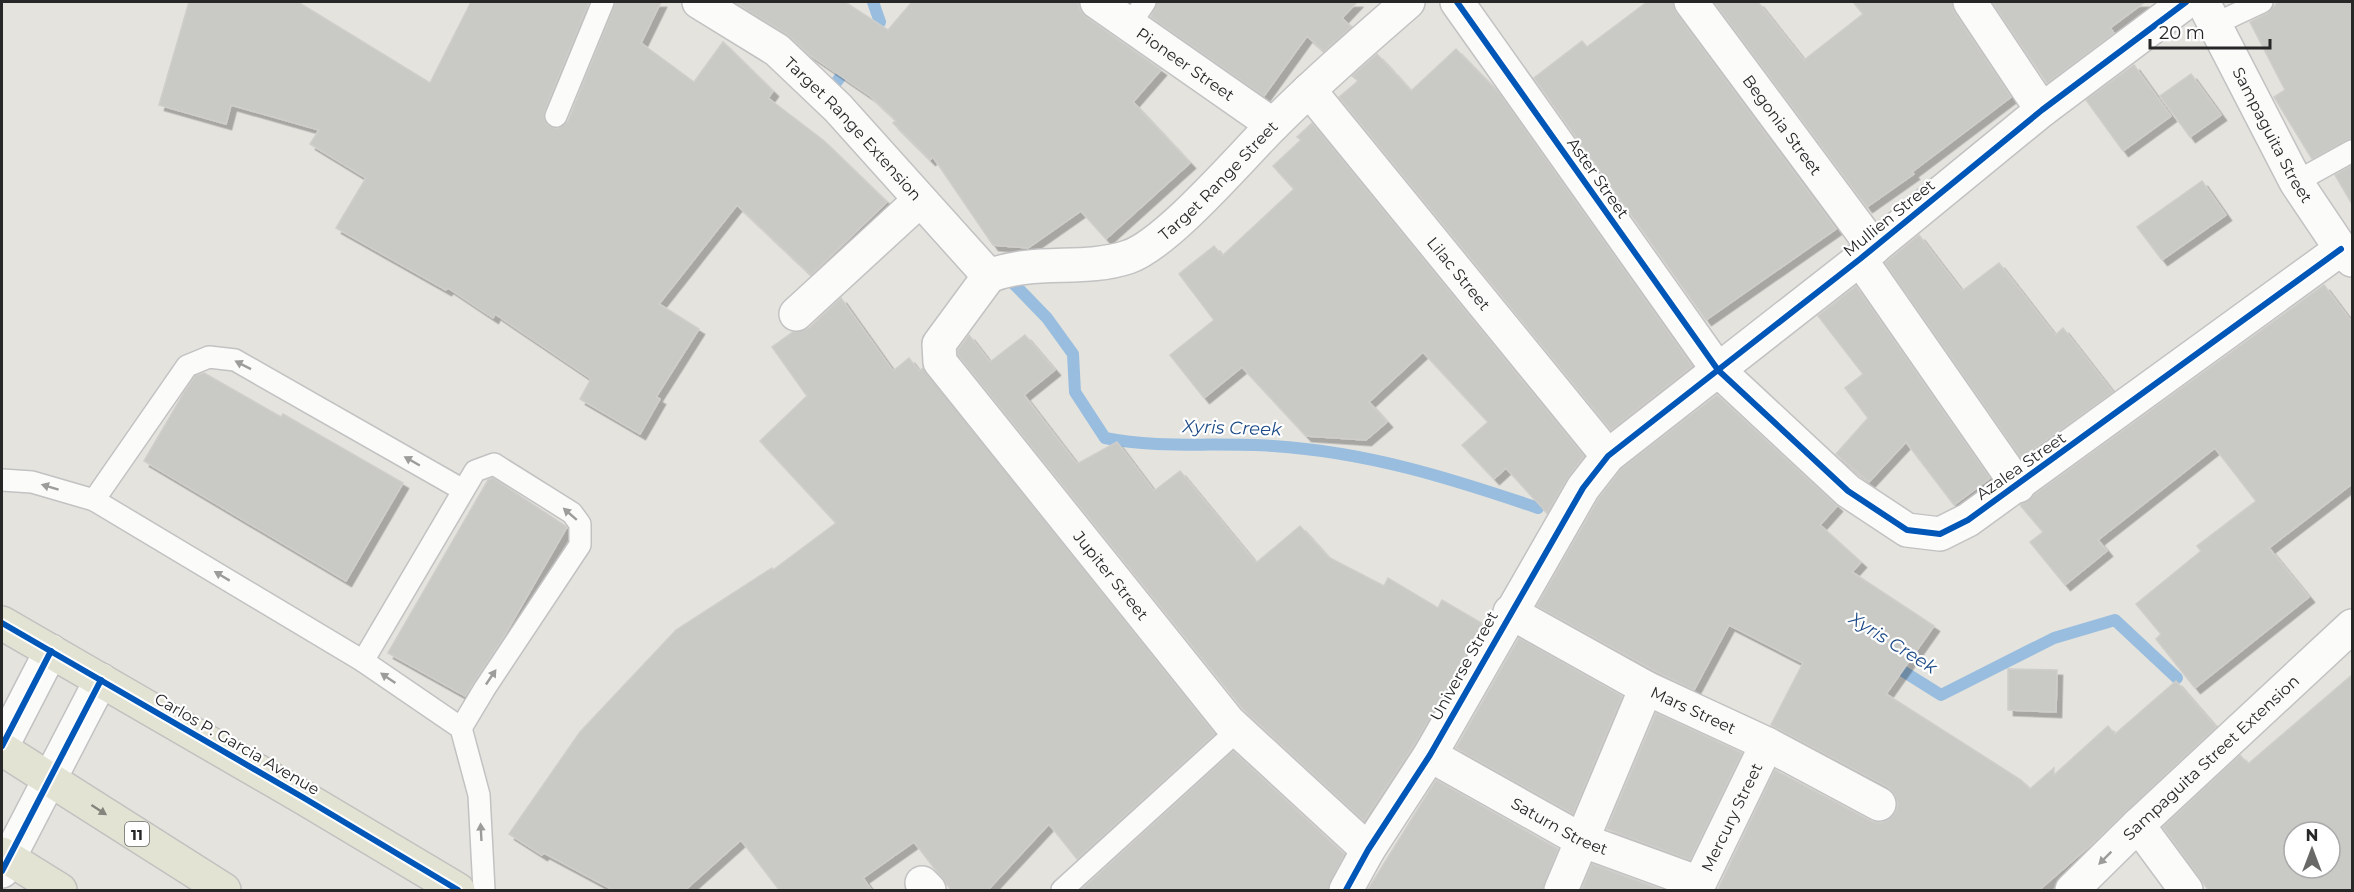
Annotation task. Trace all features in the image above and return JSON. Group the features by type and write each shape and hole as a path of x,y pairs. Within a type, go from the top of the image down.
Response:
{"main road":[{"name":"Carlos P. Garcia Avenue","path":"2,623 458,891"},
{"name":"11","path":"2,747 224,891"},
{"path":"4,861 60,891"}],"street":[{"name":"Target Range Extension","path":"699,2 777,50 838,108 989,276"},
{"name":"Pioneer Street","path":"1097,2 1138,12 1273,125"},
{"name":"Target Range Street","path":"989,276 1011,268 1089,264 1129,257 1162,237 1309,90 1408,2"},
{"name":"Aster Street","path":"1457,2 1718,370"},
{"name":"Begonia Street","path":"1691,2 1867,253 2018,486"},
{"path":"1970,2 2042,110"},
{"name":"Mullien Street","path":"1608,456 1867,253 2042,110 2186,2"},
{"name":"Sampaguita Street","path":"2209,13 2296,182 2347,255"},
{"name":"Lilac Street","path":"1309,90 1608,456"},
{"path":"796,314 920,200"},
{"name":"Azalea Street","path":"1718,370 1848,491 1907,530 1940,534 1968,520 2018,486 2347,255"},
{"name":"Jupiter Street","path":"989,276 939,344 940,362 1238,730 1368,850"},
{"name":"Universe Street","path":"1346,891 1368,850 1430,755 1510,612 1588,480 1608,456"},
{"name":"Mars Street","path":"1510,612 1646,688 1767,744 1879,804"},
{"name":"Sampaguita Street Extension","path":"2072,891 2138,825 2348,641"},
{"path":"2,747 51,651"},
{"path":"4,861 101,680"},
{"path":"1561,891 1646,688"},
{"name":"Mercury Street","path":"1697,887 1767,744"},
{"name":"Saturn Street","path":"1430,755 1581,840 1697,887"},
{"path":"2138,825 2186,891"}],"lane":[{"path":"556,116 603,2"},
{"path":"2209,13 2262,2"},
{"path":"2296,182 2352,151"},
{"path":"94,500 187,366 209,357 235,360 463,490"},
{"path":"363,661 476,471 494,464 572,513 580,524 580,545 461,728"},
{"path":"2,480 32,482 94,500 363,661 461,728 479,795 484,891"},
{"path":"1062,891 1238,730"}],"building":[{"path":"189,2 298,2 430,83 471,2 589,2 544,112 546,124 557,129 568,121 616,2 661,2 641,43 694,82 723,42 773,91 768,98 823,140 887,202 811,275 737,205 659,304 699,329 656,397 660,399 640,434 580,399 591,379 495,314 493,318 448,288 446,290 336,228 366,178 310,144 319,130 231,105 226,124 159,105"},
{"path":"734,2 845,2 888,30 912,2 1078,2 1080,10 1086,17 1161,70 1133,102 1190,163 1106,239 1081,211 1028,248 993,245 933,157 930,160 893,123 896,120 870,96 810,55 787,34"},
{"path":"1158,2 1357,2 1342,18 1351,27 1324,51 1307,36 1264,96 1151,17"},
{"path":"1647,2 1673,2 1676,13 1836,229 1706,320 1534,78 1582,41 1587,47"},
{"path":"1714,2 1758,2 1804,60 1863,14 1853,2 1952,2 1954,12 2011,97 1912,172 1914,174 1867,207"},
{"path":"1992,2 2145,2 2110,28 2114,33 2047,83"},
{"path":"2278,2 2352,2 2352,138 2312,159 2274,97 2285,90 2250,22 2268,13"},
{"path":"1456,49 1500,94 1692,366 1611,430 1339,97 1358,81 1352,76 1377,54 1411,91"},
{"path":"2134,65 2171,116 2123,151 2086,100"},
{"path":"2191,74 2221,115 2190,137 2160,96"},
{"path":"1312,123 1584,456 1547,513 1506,468 1494,479 1462,445 1488,422 1423,352 1369,402 1387,422 1366,440 1306,436 1242,367 1204,398 1170,355 1214,320 1179,274 1214,246 1222,256 1294,189 1273,166 1301,140 1297,137"},
{"path":"2352,165 2352,204 2335,175"},
{"path":"2202,181 2226,215 2162,260 2137,227"},
{"path":"1919,235 1962,291 1999,263 2055,335 2063,328 2113,392 2021,458 1885,263"},
{"path":"2324,285 2352,322 2352,484 2269,548 2309,597 2195,688 2156,639 2161,634 2136,604 2201,551 2197,546 2256,501 2215,448 2098,540 2107,551 2065,585 2030,542 2043,532 2020,505"},
{"path":"1856,286 1990,478 1954,505 1906,442 1869,482 1836,454 1868,418 1845,388 1863,374 1818,316"},
{"path":"841,298 893,371 909,358 919,371 923,368 1215,734 1077,859 1049,824 987,891 952,891 914,842 863,878 872,891 780,891 741,840 684,891 615,891 544,853 542,855 509,834 580,732 676,630 772,568 773,570 836,523 760,441 807,396 772,347 793,332 809,328"},
{"path":"969,335 990,362 1025,335 1055,370 1024,395 1077,464 1117,442 1154,491 1180,471 1256,563 1300,526 1328,557 1384,586 1388,578 1438,608 1442,600 1483,624 1414,745 1364,821 1243,709 958,355 958,350"},
{"path":"204,373 281,417 283,414 403,483 346,581 144,461 195,376"},
{"path":"1717,395 1837,506 1820,525 1861,562 1852,572 1934,626 1886,694 2021,780 2030,789 2054,768 2054,775 2108,726 2115,734 2176,681 2216,727 2092,844 2038,891 1717,891 1775,770 1871,821 1880,823 1888,820 1895,813 1898,804 1895,795 1888,787 1771,725 1803,663 1729,625 1694,690 1537,606 1599,498 1621,469"},
{"path":"493,478 567,527 503,638 465,696 388,653 488,480"},
{"path":"1519,638 1622,696 1573,814 1456,748"},
{"path":"2008,669 2057,670 2056,712 2008,710"},
{"path":"2352,675 2352,891 2209,891 2163,827 2240,755 2248,764"},
{"path":"1656,713 1742,753 1690,860 1607,829"},
{"path":"1233,751 1344,854 1327,891 1080,891"},
{"path":"1436,780 1558,849 1543,891 1367,891"},
{"path":"1592,864 1665,891 1581,891"}],"waterway":[{"name":"Xyris Creek","path":"869,37 880,22 873,2"},
{"name":"Xyris Creek","path":"838,95 832,88 850,64"},
{"name":"Xyris Creek","path":"1012,282 1047,318 1073,354 1075,392 1105,438 1147,443 1273,446 1342,454 1408,468 1538,508"},
{"name":"Xyris Creek","path":"1890,663 1941,695 2054,638 2115,620 2177,678"}],"cycle path":[{"path":"1457,2 1718,370 1848,491 1907,530 1940,534 1968,520 2341,249"},
{"path":"1346,890 1368,850 1430,755 1583,488 1608,456 1860,259 2042,110 2186,2"},
{"path":"2,623 458,890"},
{"path":"2,746 51,651"},
{"path":"2,871 101,680"}]}
